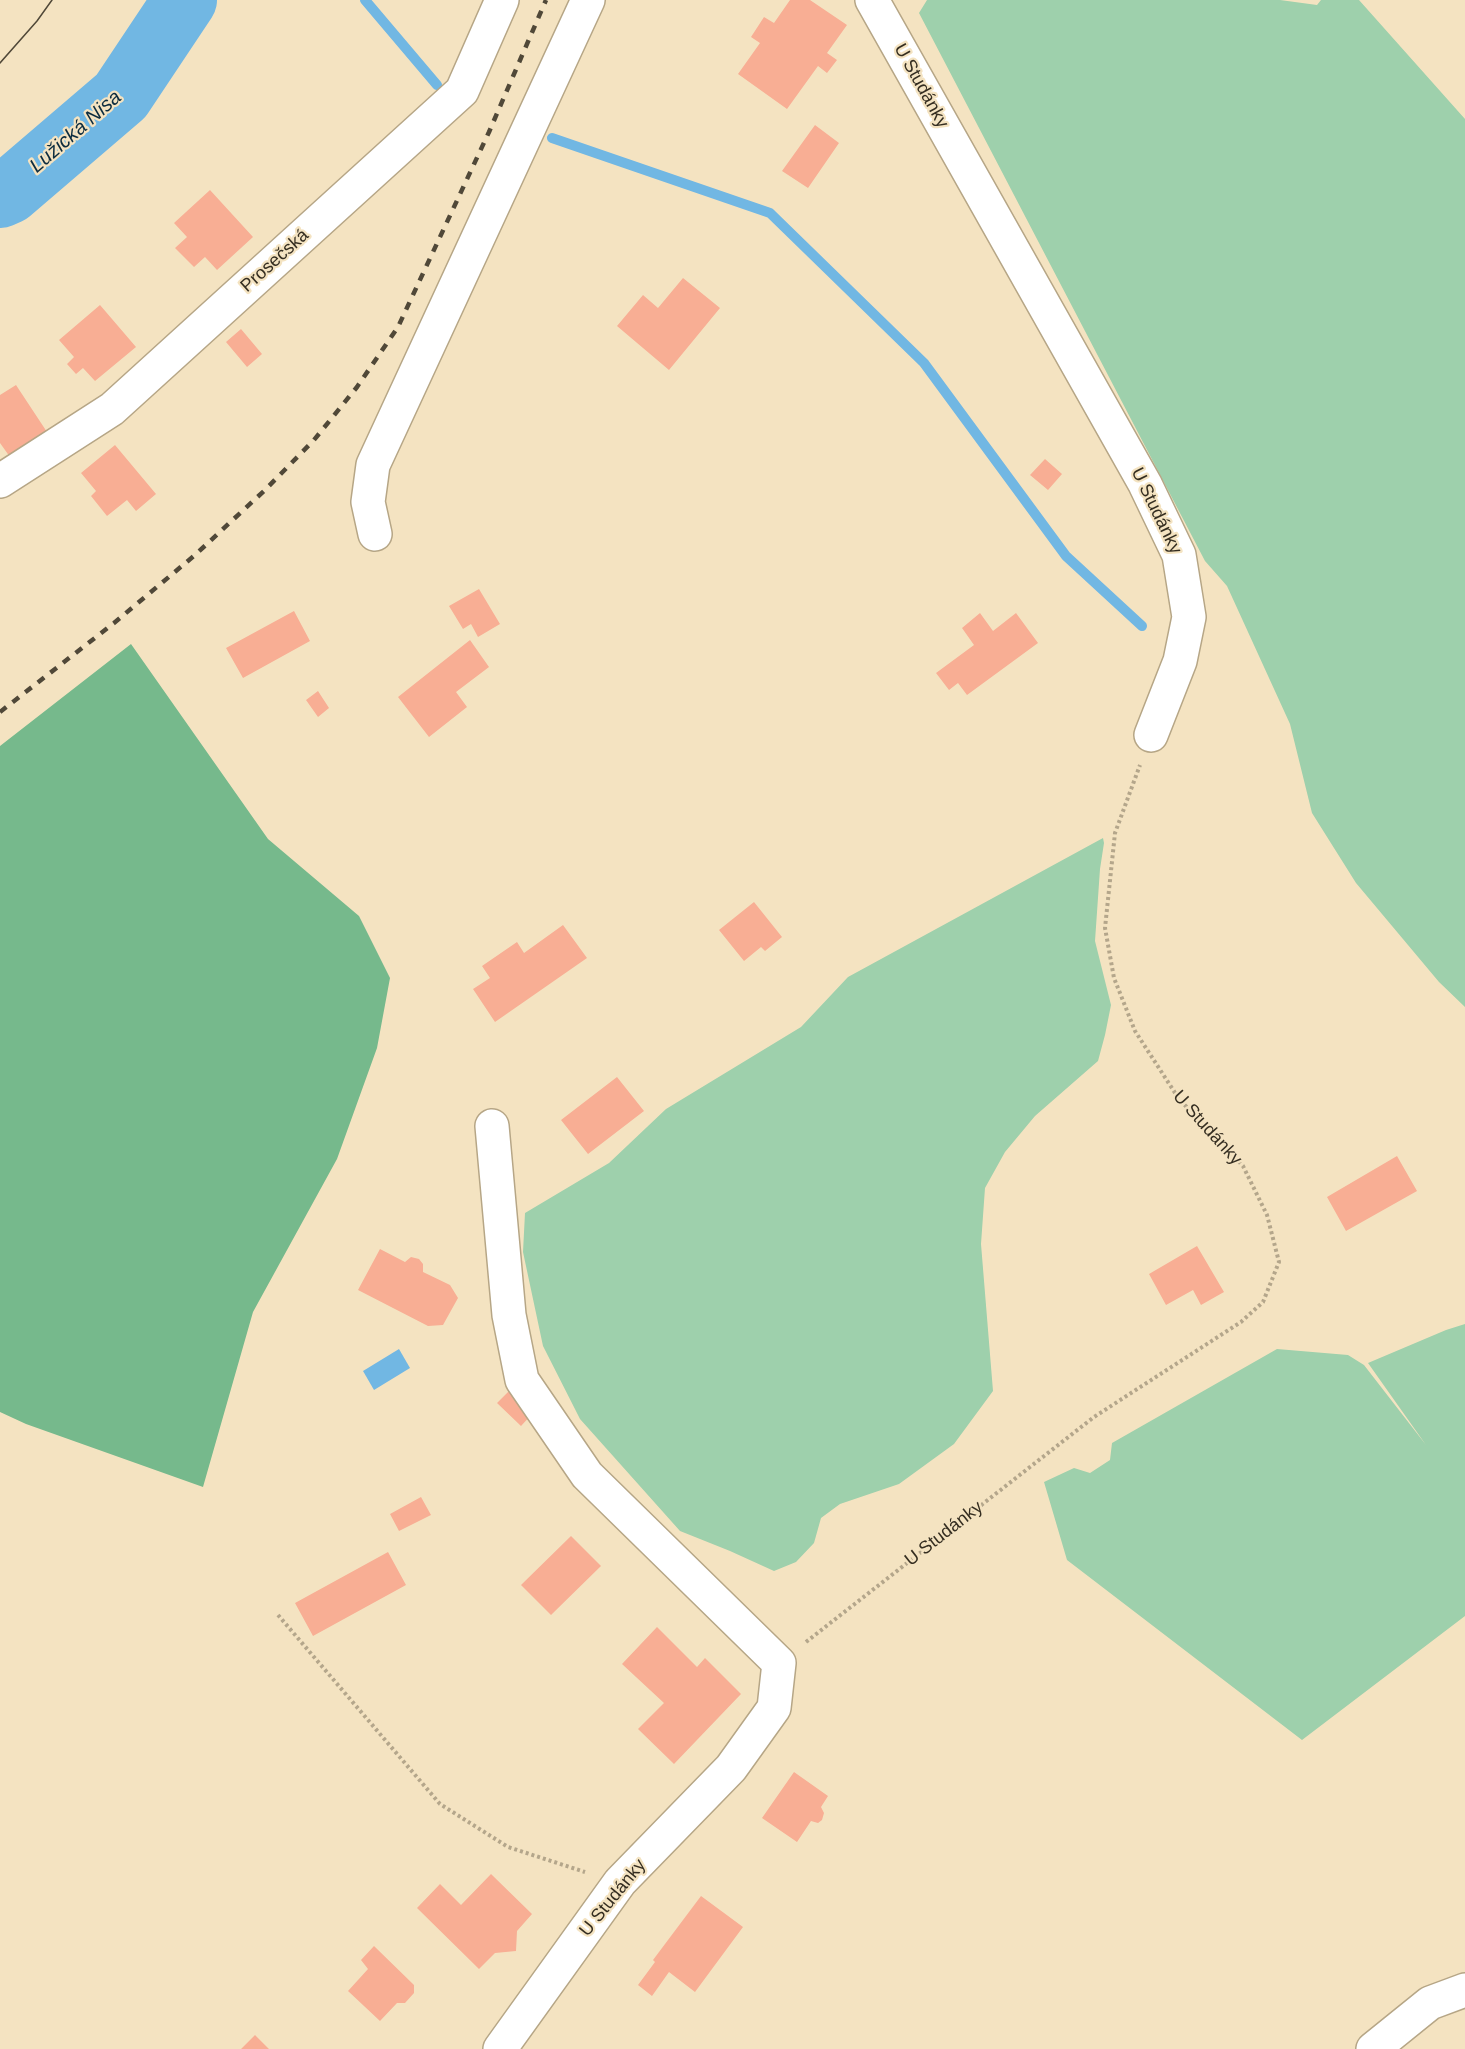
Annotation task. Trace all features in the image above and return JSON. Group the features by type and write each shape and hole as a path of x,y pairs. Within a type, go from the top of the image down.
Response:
{"street":[{"name":"Prosečská","path":"0,481 112,409 462,91 502,0"},
{"path":"375,534 368,502 373,465 588,0"},
{"name":"U Studánky","path":"872,0 1145,484 1179,555 1190,617 1180,661 1151,735"},
{"path":"492,1126 509,1315 522,1380 587,1475 779,1663"},
{"name":"U Studánky","path":"500,2049 620,1882 731,1768 774,1708 779,1663"},
{"path":"1373,2049 1430,2002 1465,1990"}],"path":[{"name":"U Studánky","path":"779,1663 1094,1417 1198,1352 1241,1322 1263,1302 1278,1263 1268,1215 1243,1167 1179,1099 1135,1031 1114,978 1105,928 1116,833 1151,735"},
{"path":"278,1615 440,1804 508,1847 620,1882"}],"green space":[{"path":"927,0 1280,0 1317,5 1321,0 1359,0 1465,119 1465,1007 1439,982 1356,883 1312,813 1290,724 1227,586 1205,561 919,13"},
{"path":"131,644 268,839 359,916 390,978 377,1048 337,1159 253,1312 203,1487 26,1424 0,1412 0,746"},
{"path":"1103,838 1095,941 1111,1005 1098,1061 1035,1116 1005,1152 985,1188 981,1244 993,1391 954,1444 899,1484 840,1504 821,1518 814,1543 796,1562 774,1571 680,1531 580,1419 543,1346 523,1252 525,1213 609,1163 666,1109 801,1027 848,977"},
{"path":"1465,1324 1465,1616 1302,1740 1067,1560 1044,1482 1074,1468 1090,1473 1110,1460 1112,1443 1277,1349 1348,1355 1364,1365 1426,1445 1368,1363"}],"water":[{"path":"399,1349 410,1368 374,1390 363,1371"}],"building":[{"path":"790,0 810,0 847,25 827,53 837,60 827,73 818,66 787,109 738,74 760,43 751,37 764,17 774,23"},
{"path":"815,125 839,143 808,188 782,171"},
{"path":"210,190 253,237 217,270 205,257 194,267 175,248 187,237 174,223"},
{"path":"683,278 720,308 669,370 617,326 643,295 658,308"},
{"path":"100,305 136,347 95,381 83,368 76,374 67,364 74,357 59,340"},
{"path":"241,329 262,354 247,367 226,342"},
{"path":"16,385 47,432 10,457 0,443 0,395"},
{"path":"115,445 156,494 136,511 127,500 107,516 91,496 96,491 81,473"},
{"path":"1045,459 1062,474 1048,490 1030,475"},
{"path":"479,589 500,624 478,637 471,624 463,629 449,606"},
{"path":"294,611 310,641 243,678 226,648"},
{"path":"980,613 993,631 1016,613 1038,643 967,695 958,683 949,690 936,673 974,645 962,628"},
{"path":"470,640 489,667 456,692 467,707 429,737 398,697"},
{"path":"318,691 329,708 318,717 306,700"},
{"path":"754,902 782,937 765,951 761,947 744,961 719,930"},
{"path":"563,925 587,958 495,1022 473,989 490,978 482,966 517,942 524,953"},
{"path":"617,1077 644,1111 588,1154 561,1120"},
{"path":"1397,1156 1417,1191 1346,1231 1327,1197"},
{"path":"1197,1246 1224,1292 1201,1305 1193,1290 1166,1305 1149,1274"},
{"path":"380,1249 405,1262 411,1257 419,1259 423,1264 423,1272 450,1285 458,1298 443,1325 428,1326 358,1290"},
{"path":"510,1390 533,1413 521,1426 497,1403"},
{"path":"421,1497 431,1515 399,1531 390,1514"},
{"path":"571,1536 601,1566 551,1615 521,1585"},
{"path":"388,1552 406,1585 313,1636 295,1603"},
{"path":"657,1627 697,1667 705,1658 741,1694 674,1764 638,1729 664,1703 622,1664"},
{"path":"794,1772 828,1796 821,1807 824,1813 822,1820 818,1823 811,1821 797,1842 762,1818"},
{"path":"491,1874 532,1914 517,1931 516,1951 495,1953 479,1969 417,1908 440,1884 461,1905"},
{"path":"701,1896 743,1927 695,1992 669,1972 652,1996 638,1985 655,1962 653,1960"},
{"path":"374,1946 414,1985 414,1993 405,2003 397,2003 380,2021 348,1991 368,1969 361,1960"},
{"path":"255,2035 269,2049 241,2049"}],"waterway":[{"name":"Lužická Nisa","path":"0,196 9,192 121,96 185,0"},
{"path":"365,0 437,85"},
{"path":"552,138 770,213 924,363 1066,556 1142,626"}],"tram line":[{"path":"0,63 52,0"}],"railway":[{"path":"0,712 114,623 195,555 265,490 314,440 357,387 398,327 489,132 546,0"}]}
